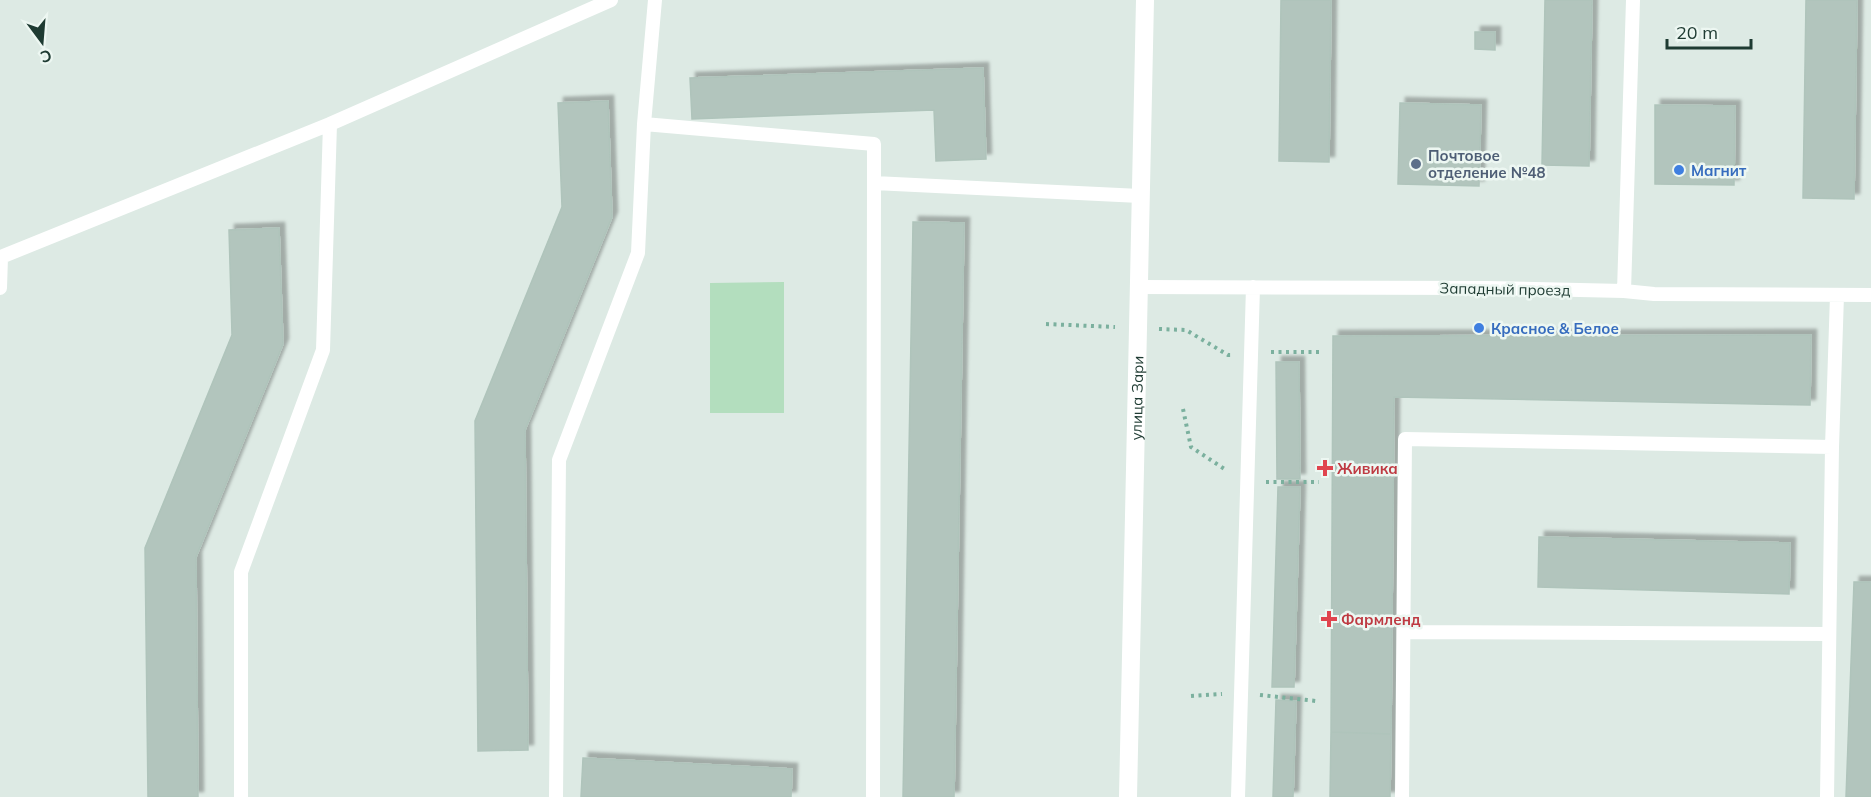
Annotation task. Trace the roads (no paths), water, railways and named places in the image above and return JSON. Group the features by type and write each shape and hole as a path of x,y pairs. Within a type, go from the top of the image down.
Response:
{"street":[{"name":"улица Зари","path":"1128,797 1145,0"}],"lane":[{"path":"0,288 1,257 330,124 611,0"},
{"path":"556,797 559,460 638,253 655,0"},
{"path":"1624,291 1633,0"},
{"path":"241,797 242,572 323,350 330,124"},
{"path":"645,124 874,144 873,797"},
{"path":"874,183 1140,196"},
{"name":"Западный проезд","path":"1138,287 1486,288 1624,291 1654,294 1871,295"},
{"path":"1238,797 1253,287"},
{"path":"1827,797 1832,447 1837,295"},
{"path":"1402,797 1405,439 1832,447"},
{"path":"1404,632 1829,634"}],"place":[{"name":"Почтовое отделение №48","path":"1416,164"},
{"name":"Магнит","path":"1679,170"},
{"name":"Красное & Белое","path":"1479,328"},
{"name":"Живика","path":"1325,468"},
{"name":"Фармленд","path":"1329,619"}]}
